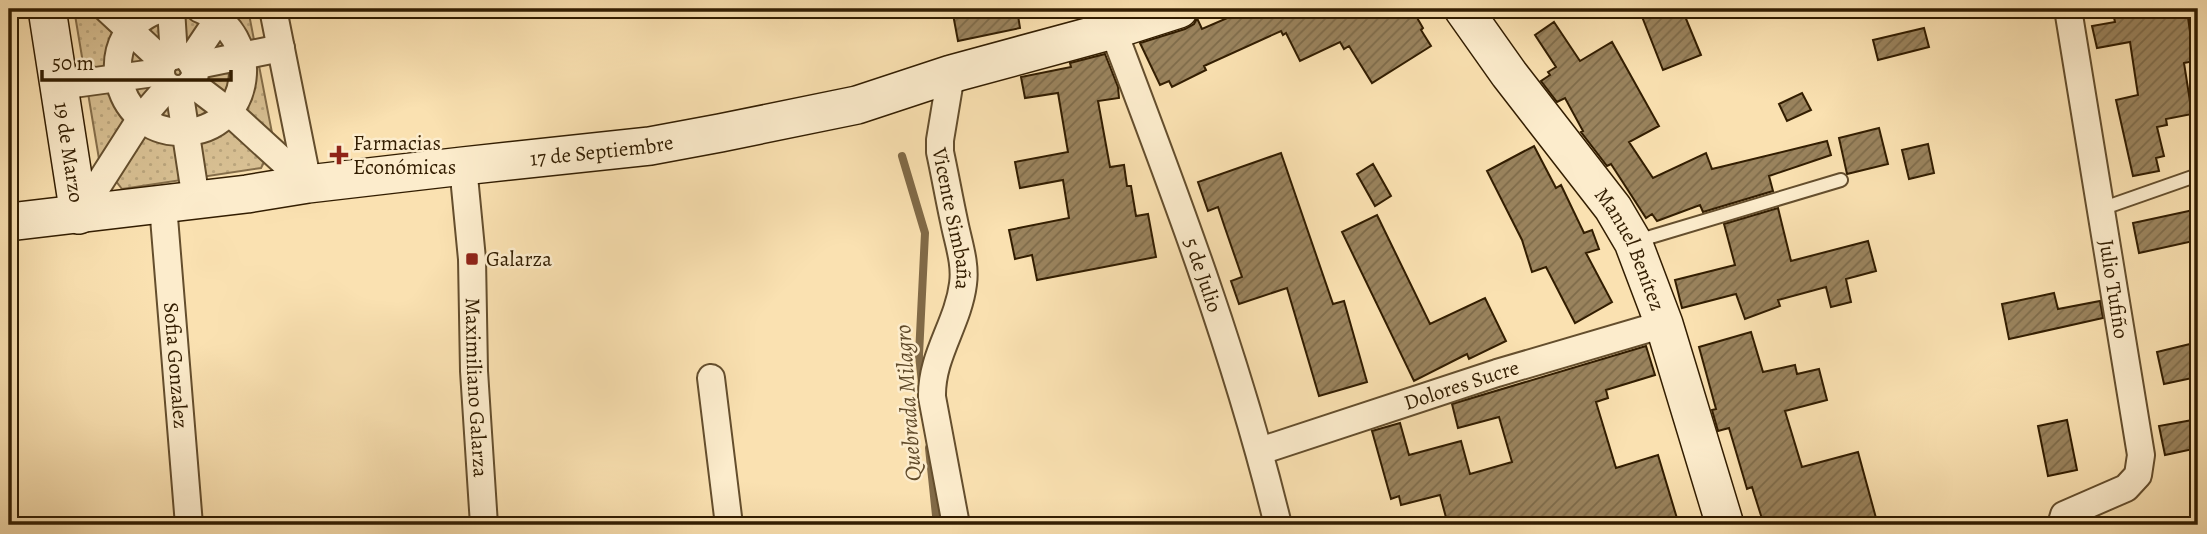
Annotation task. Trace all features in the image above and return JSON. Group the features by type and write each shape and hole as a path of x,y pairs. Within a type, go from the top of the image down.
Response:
{"street":[{"name":"19 de Marzo","path":"47,9 79,215"},
{"path":"107,9 178,72 228,111 308,184"},
{"path":"79,215 141,118 178,72 215,12 230,29 242,56 242,86 228,111 209,126 186,132 162,130 141,118 130,107 122,93 118,60 122,44 130,31 142,19 162,9"},
{"name":"Sofia Gonzalez","path":"171,9 186,132 179,202 189,525"},
{"path":"273,9 308,184"},
{"name":"17 de Septiembre","path":"9,222 308,184 650,146 857,105 1179,9"},
{"name":"Manuel Benítez","path":"1463,9 1509,74 1613,208 1633,242 1664,324 1725,525"},
{"name":"Julio Tufiño","path":"2061,525 2064,515 2126,488 2138,475 2141,455 2068,9"},
{"name":"5 de Julio","path":"1113,30 1206,279 1260,451 1278,525"},
{"path":"59,86 178,72 281,48"},
{"name":"Vicente Simbaña","path":"951,75 940,152 962,254 963,285 958,307 935,365 932,397 956,525"},
{"name":"Maximiliano Galarza","path":"463,166 472,259 475,384 484,525"},
{"name":"Dolores Sucre","path":"1260,451 1497,373 1664,324"},
{"path":"711,378 729,525"}],"lane":[{"path":"2101,209 2198,175"},
{"path":"1633,242 1841,180"}],"shaded area":[{"path":"74,9 248,9 274,143 261,168 122,189 99,159"}],"building":[{"path":"952,9 1017,9 1020,28 958,41"},
{"path":"1248,9 1302,9 1306,17 1322,9 1412,9 1431,46 1372,83 1349,46 1344,49 1340,42 1300,61 1286,33 1283,35 1281,31 1204,66 1206,70 1172,87 1169,81 1160,85 1140,43 1185,29 1194,24 1197,18 1202,29"},
{"path":"1639,9 1682,9 1701,55 1663,70"},
{"path":"2112,9 2165,9 2166,14 2187,10 2194,61 2184,63 2192,114 2166,119 2167,125 2157,127 2164,156 2156,158 2159,171 2133,176 2116,100 2138,95 2130,42 2097,48 2092,26 2115,22"},
{"path":"1554,22 1580,61 1612,42 1659,126 1629,142 1653,178 1706,153 1712,169 1827,141 1831,155 1769,176 1773,191 1703,212 1700,205 1657,221 1652,214 1646,218 1611,164 1607,166 1581,132 1583,131 1565,98 1557,102 1541,81 1556,67 1535,35"},
{"path":"1924,28 1929,47 1878,60 1873,40"},
{"path":"1105,54 1118,87 1119,98 1098,101 1110,167 1124,165 1136,216 1148,214 1156,257 1037,280 1032,255 1015,259 1009,230 1069,218 1063,180 1020,188 1015,162 1068,152 1058,93 1025,98 1021,77 1071,67 1070,63"},
{"path":"1802,93 1811,110 1787,121 1779,104"},
{"path":"1879,128 1888,164 1847,174 1839,138"},
{"path":"1928,144 1934,173 1909,179 1902,150"},
{"path":"1534,146 1556,188 1561,185 1584,233 1592,230 1599,249 1586,253 1612,302 1575,323 1546,267 1532,272 1522,240 1487,171"},
{"path":"1281,153 1333,304 1344,301 1367,382 1319,396 1287,288 1239,304 1231,281 1242,277 1218,207 1208,211 1198,182"},
{"path":"1373,164 1391,196 1375,206 1357,174"},
{"path":"1778,208 1791,261 1868,241 1876,271 1846,279 1851,302 1831,307 1826,287 1778,300 1780,306 1745,319 1736,294 1682,308 1675,280 1735,265 1724,224"},
{"path":"2198,209 2198,240 2139,253 2133,223"},
{"path":"1377,215 1430,324 1485,298 1506,341 1469,359 1467,354 1414,381 1342,232"},
{"path":"2054,293 2058,309 2100,301 2103,318 2009,339 2002,304"},
{"path":"1751,332 1763,372 1795,365 1797,374 1819,369 1827,400 1785,411 1802,467 1858,452 1876,518 1842,525 1764,525 1752,487 1747,489 1729,428 1718,431 1712,410 1716,409 1699,347"},
{"path":"2190,344 2197,377 2164,384 2157,352"},
{"path":"1646,346 1655,375 1606,390 1608,398 1596,402 1616,468 1658,455 1679,525 1448,525 1440,495 1401,505 1399,496 1391,499 1372,431 1400,423 1409,455 1461,441 1470,474 1512,462 1499,417 1458,428 1452,404"},
{"path":"2198,419 2198,448 2165,455 2159,426"},
{"path":"2067,420 2077,470 2048,476 2038,426"}],"waterway":[{"name":"Quebrada Milagro","path":"902,156 925,233 919,355 922,383"},
{"name":"Quebrada Milagro","path":"929,448 937,525"}],"place":[{"name":"Farmacias Económicas","path":"339,155"},
{"name":"Galarza","path":"472,259"}]}
